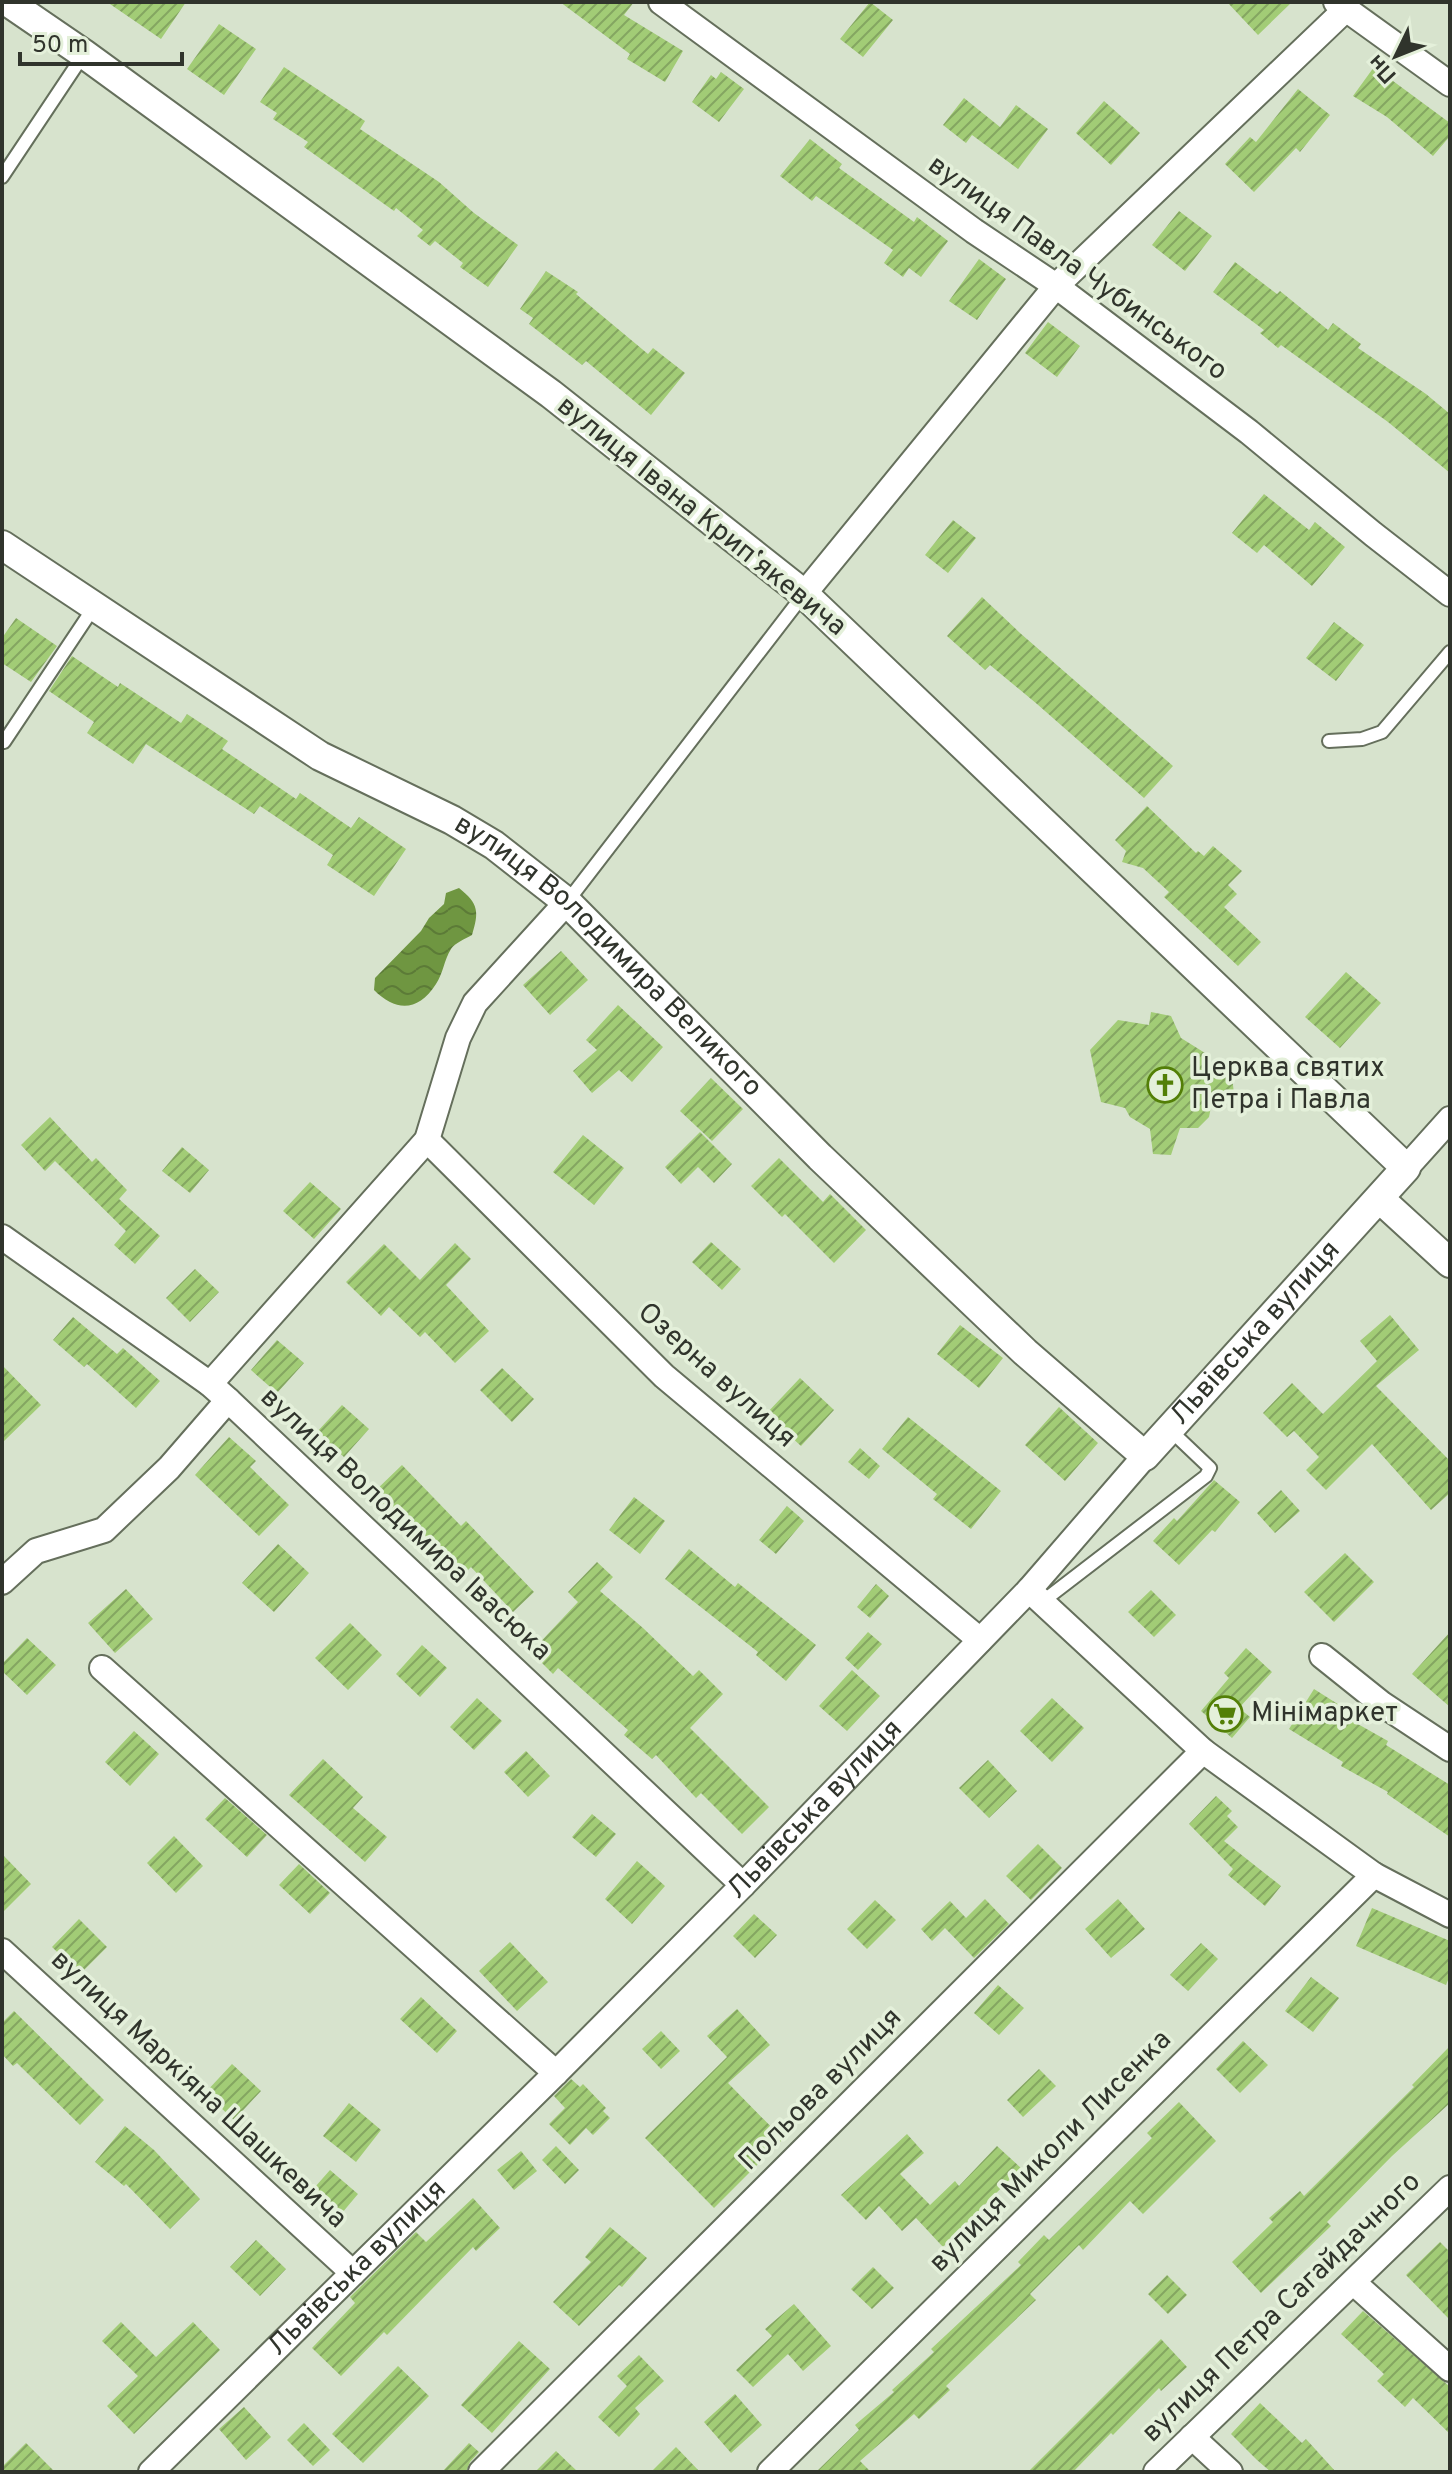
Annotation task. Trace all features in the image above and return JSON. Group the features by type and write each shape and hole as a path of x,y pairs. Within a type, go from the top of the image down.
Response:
{"street":[{"name":"вулиця Івана Крипʼякевича","path":"8,2 551,394 804,594 1406,1168"},
{"name":"вулиця Павла Чубинського","path":"661,2 974,231 1056,286 1249,432 1450,594"},
{"path":"804,594 1056,286 1341,6 1450,84"},
{"name":"вулиця Володимира Великого","path":"2,545 320,756 452,820 494,845 567,902 820,1157 1025,1352 1145,1456"},
{"path":"2,1582 36,1551 104,1530 169,1468 219,1392 427,1140 458,1038 475,1003 567,902"},
{"name":"Львівська вулиця","path":"151,2472 556,2073 980,1640 1035,1596 1145,1456 1450,1119"},
{"name":"Озерна вулиця","path":"427,1140 664,1376 980,1640"},
{"path":"1380,1199 1450,1263"},
{"name":"вулиця Володимира Івасюка","path":"2,1237 219,1392 743,1885"},
{"path":"1035,1596 1203,1751 1374,1875 1450,1915"},
{"path":"1322,1656 1382,1704 1450,1749"},
{"path":"102,1668 556,2073"},
{"name":"Польова вулиця","path":"481,2472 1203,1751"},
{"name":"вулиця Миколи Лисенка","path":"770,2472 1374,1875"},
{"name":"вулиця Маркіяна Шашкевича","path":"2,1951 353,2273"},
{"name":"вулиця Петра Сагайдачного","path":"1156,2472 1450,2188"},
{"path":"1354,2283 1450,2369"},
{"path":"1192,2437 1230,2472"}],"lane":[{"path":"2,177 84,54"},
{"path":"567,902 804,594"},
{"path":"4,742 94,607"},
{"path":"1329,741 1362,739 1382,732 1450,652"},
{"path":"1035,1596 1206,1476 1210,1468 1169,1429"}],"water":[{"path":"459,888 476,909 472,935 451,949 438,980 422,1000 406,1006 382,997 374,990 375,978 444,904 446,893"}],"building":[{"path":"107,2 186,2 161,39"},
{"path":"560,2 634,2 624,15 683,51 665,82 627,59 630,54"},
{"path":"870,2 893,20 863,57 840,39"},
{"path":"1227,2 1292,2 1258,35"},
{"path":"219,24 256,49 224,95 187,69"},
{"path":"284,67 365,121 360,129 439,182 474,213 518,245 488,287 460,267 463,263 435,241 430,246 417,236 423,230 396,208 394,211 304,147 308,142 273,119 277,113 260,102"},
{"path":"1374,67 1450,123 1450,136 1433,156 1387,117 1353,96"},
{"path":"721,72 744,89 719,122 692,102 711,75 716,79"},
{"path":"1298,89 1330,115 1300,152 1296,148 1254,192 1225,164 1250,137 1256,142"},
{"path":"964,98 1000,127 1016,105 1048,129 1018,169 972,135 966,143 943,125"},
{"path":"1104,101 1140,133 1111,165 1076,133"},
{"path":"810,139 842,164 839,168 914,222 917,217 948,241 921,277 909,268 903,277 884,263 893,250 816,196 812,201 780,176"},
{"path":"1179,211 1212,236 1185,271 1152,245"},
{"path":"979,259 1006,279 977,320 949,301"},
{"path":"1235,262 1277,294 1280,291 1328,330 1333,323 1361,344 1358,348 1450,414 1450,473 1388,422 1281,345 1278,348 1260,333 1264,330 1213,292"},
{"path":"546,271 578,292 576,294 648,354 653,348 685,373 651,415 586,361 582,365 529,324 533,318 520,309"},
{"path":"1048,322 1080,346 1057,377 1025,353"},
{"path":"1264,494 1309,530 1315,522 1345,547 1312,586 1264,545 1257,553 1232,533"},
{"path":"953,520 976,538 948,573 925,555"},
{"path":"982,597 1173,766 1144,798 990,665 985,670 947,636"},
{"path":"16,618 57,646 31,682 2,663 2,638"},
{"path":"1334,622 1364,645 1336,681 1306,658"},
{"path":"72,656 181,723 187,714 228,741 222,749 296,799 300,793 351,828 359,817 406,849 374,896 327,865 333,855 260,806 254,814 146,744 133,764 87,733 94,722 49,691"},
{"path":"1147,806 1196,853 1198,851 1204,856 1213,846 1242,871 1228,885 1237,894 1224,907 1261,942 1238,966 1164,897 1169,892 1143,868 1122,862 1126,851 1115,840"},
{"path":"561,951 588,980 550,1015 523,985"},
{"path":"1346,972 1381,1003 1340,1048 1305,1017"},
{"path":"618,1005 663,1047 632,1082 619,1070 592,1093 573,1071 597,1050 586,1040"},
{"name":"Церква святих Петра і Павла","path":"1151,1012 1171,1016 1181,1038 1205,1053 1211,1070 1232,1076 1234,1094 1212,1102 1209,1117 1198,1128 1180,1128 1171,1155 1153,1154 1150,1129 1130,1117 1125,1108 1101,1102 1090,1050 1118,1020 1149,1025"},
{"path":"711,1078 743,1109 712,1141 680,1111"},
{"path":"50,1117 92,1162 96,1158 127,1190 119,1199 160,1236 135,1264 114,1245 126,1231 55,1161 45,1171 21,1145"},
{"path":"700,1132 732,1164 714,1183 698,1167 681,1184 665,1167"},
{"path":"583,1135 624,1168 594,1205 553,1172"},
{"path":"182,1147 209,1170 190,1193 162,1171"},
{"path":"779,1158 823,1202 830,1194 866,1230 834,1263 785,1214 782,1217 751,1186"},
{"path":"310,1182 341,1209 314,1239 283,1211"},
{"path":"711,1242 741,1269 722,1290 692,1262"},
{"path":"455,1243 471,1259 446,1285 489,1331 455,1363 425,1332 420,1337 389,1307 381,1316 346,1282 384,1244 420,1280"},
{"path":"195,1269 219,1292 190,1322 166,1298"},
{"path":"1390,1315 1419,1350 1376,1386 1450,1461 1450,1493 1431,1510 1372,1444 1326,1490 1306,1470 1319,1457 1294,1431 1287,1437 1263,1413 1292,1383 1323,1414 1377,1361 1360,1341"},
{"path":"73,1317 117,1354 123,1348 160,1381 136,1408 87,1364 84,1367 53,1340"},
{"path":"960,1325 1003,1358 979,1388 937,1354"},
{"path":"277,1340 304,1363 277,1393 251,1370"},
{"path":"2,1365 41,1405 2,1443"},
{"path":"502,1368 534,1399 512,1422 480,1390"},
{"path":"800,1378 834,1410 801,1446 766,1414"},
{"path":"342,1405 369,1429 344,1457 316,1433"},
{"path":"1059,1407 1098,1443 1065,1481 1025,1445"},
{"path":"908,1417 1001,1491 971,1529 933,1499 937,1494 882,1449"},
{"path":"229,1437 256,1461 250,1467 289,1505 259,1536 195,1475"},
{"path":"860,1448 880,1466 869,1479 848,1462"},
{"path":"402,1465 461,1526 466,1521 534,1592 513,1612 471,1567 463,1575 416,1527 411,1532 373,1493"},
{"path":"1214,1480 1240,1502 1215,1532 1212,1530 1179,1565 1153,1541 1174,1518 1177,1521"},
{"path":"1281,1490 1300,1511 1275,1533 1257,1513"},
{"path":"634,1497 665,1521 640,1554 609,1530"},
{"path":"787,1506 804,1521 776,1554 759,1540"},
{"path":"278,1544 309,1573 274,1612 242,1583"},
{"path":"689,1549 735,1587 738,1583 816,1645 786,1681 756,1655 758,1652 665,1579"},
{"path":"1345,1553 1374,1582 1334,1622 1304,1592"},
{"path":"597,1562 613,1577 600,1591 693,1676 699,1670 723,1694 690,1728 769,1807 742,1834 701,1793 696,1798 656,1755 652,1759 624,1735 628,1730 558,1668 553,1674 531,1652 578,1602 568,1592"},
{"path":"876,1584 889,1596 870,1618 857,1607"},
{"path":"126,1589 153,1619 115,1653 88,1623"},
{"path":"1151,1590 1176,1615 1154,1637 1128,1612"},
{"path":"350,1623 382,1655 348,1690 315,1658"},
{"path":"868,1632 882,1644 858,1670 845,1658"},
{"path":"1450,1632 1450,1707 1412,1674"},
{"path":"27,1638 56,1665 27,1695 2,1671 2,1664"},
{"path":"422,1645 447,1668 420,1697 396,1674"},
{"path":"1246,1648 1272,1672 1239,1708 1250,1717 1232,1738 1201,1711 1229,1678 1224,1673"},
{"path":"852,1670 880,1696 847,1731 819,1706"},
{"path":"1314,1689 1344,1708 1340,1714 1388,1741 1386,1745 1450,1785 1450,1837 1388,1792 1341,1766 1343,1762 1289,1729"},
{"path":"477,1698 502,1721 474,1750 450,1727"},
{"path":"1052,1698 1084,1728 1052,1762 1020,1731"},
{"path":"134,1731 159,1754 130,1786 105,1762"},
{"path":"526,1751 550,1776 528,1797 504,1772"},
{"path":"323,1759 363,1797 353,1808 387,1837 365,1862 289,1795"},
{"path":"988,1760 1017,1791 989,1818 959,1788"},
{"path":"1216,1796 1232,1811 1227,1816 1238,1827 1224,1841 1281,1886 1265,1906 1228,1875 1233,1869 1189,1824"},
{"path":"225,1798 267,1835 247,1857 205,1819"},
{"path":"592,1814 616,1834 596,1857 572,1837"},
{"path":"174,1836 203,1866 176,1893 147,1863"},
{"path":"1038,1844 1062,1868 1031,1900 1006,1876"},
{"path":"2,1854 31,1884 2,1913"},
{"path":"637,1861 665,1886 632,1924 605,1899"},
{"path":"299,1864 330,1893 310,1914 279,1885"},
{"path":"985,1899 1009,1924 974,1958 945,1928 932,1941 921,1929 950,1901 966,1918"},
{"path":"1118,1899 1145,1929 1111,1958 1085,1929"},
{"path":"875,1900 896,1920 867,1949 847,1929"},
{"path":"1372,1908 1450,1941 1450,1975 1446,1985 1356,1946"},
{"path":"754,1914 777,1935 755,1958 733,1936"},
{"path":"79,1919 107,1947 80,1974 52,1947"},
{"path":"510,1942 548,1982 517,2011 479,1971"},
{"path":"1201,1943 1218,1959 1188,1991 1170,1975"},
{"path":"1311,1977 1339,1998 1313,2032 1285,2011"},
{"path":"998,1985 1024,2008 999,2035 974,2013"},
{"path":"421,1997 457,2031 437,2053 400,2019"},
{"path":"737,2009 770,2045 728,2083 783,2139 714,2208 645,2138 727,2057 707,2036"},
{"path":"14,2011 104,2100 80,2125 17,2063 13,2066 2,2054 2,2023"},
{"path":"661,2031 680,2051 661,2069 642,2049"},
{"path":"1243,2041 1268,2065 1240,2093 1216,2069"},
{"path":"1450,2046 1450,2103 1392,2156 1327,2222 1331,2226 1261,2293 1232,2262 1273,2222 1269,2218 1300,2191 1304,2196 1414,2087 1412,2085"},
{"path":"232,2064 261,2091 234,2120 205,2093"},
{"path":"1039,2069 1056,2086 1023,2117 1007,2100"},
{"path":"571,2079 580,2087 583,2084 606,2108 603,2111 610,2118 593,2135 586,2128 570,2145 549,2124 565,2108 554,2096"},
{"path":"1179,2102 1216,2141 1143,2214 1130,2201 1083,2250 1079,2245 1030,2294 1036,2300 946,2386 950,2390 919,2419 914,2414 860,2461 871,2472 816,2472 859,2430 855,2425 894,2392 892,2390 934,2352 931,2349 1021,2265 1018,2262 1044,2235 1049,2240 1152,2138 1147,2133"},
{"path":"349,2103 381,2130 356,2162 323,2136"},
{"path":"125,2126 154,2150 200,2199 170,2229 126,2184 124,2186 95,2162"},
{"path":"907,2134 924,2153 900,2174 930,2205 955,2181 959,2186 997,2146 1021,2168 943,2247 916,2218 902,2231 879,2206 866,2220 841,2195"},
{"path":"556,2146 579,2170 565,2184 542,2160"},
{"path":"521,2151 537,2171 514,2190 497,2170"},
{"path":"330,2170 358,2194 336,2220 308,2195"},
{"path":"473,2198 500,2228 476,2251 473,2247 387,2335 384,2332 341,2376 312,2348 355,2303 350,2297 416,2232 426,2242"},
{"path":"610,2227 647,2258 622,2287 619,2285 579,2326 553,2302 591,2262 585,2257"},
{"path":"256,2240 286,2269 260,2296 230,2267"},
{"path":"1440,2242 1450,2252 1450,2320 1406,2275"},
{"path":"873,2267 894,2288 872,2309 851,2289"},
{"path":"1167,2275 1187,2295 1168,2314 1148,2294"},
{"path":"794,2304 831,2346 803,2371 788,2354 753,2387 736,2370 772,2336 765,2329"},
{"path":"1363,2311 1450,2387 1450,2434 1413,2398 1405,2407 1377,2381 1384,2374 1341,2334"},
{"path":"121,2322 156,2357 193,2322 220,2350 134,2434 107,2406 138,2376 102,2341"},
{"path":"1161,2339 1187,2367 1161,2391 1159,2388 1073,2472 1028,2472"},
{"path":"519,2341 550,2369 492,2433 461,2405"},
{"path":"639,2355 664,2381 635,2408 640,2414 619,2437 598,2417 627,2386 617,2376"},
{"path":"398,2366 429,2396 363,2463 332,2434"},
{"path":"735,2394 762,2425 731,2453 704,2422"},
{"path":"1260,2403 1302,2443 1306,2439 1336,2472 1271,2472 1257,2460 1231,2434"},
{"path":"244,2407 271,2437 246,2460 219,2429"},
{"path":"304,2423 330,2450 313,2466 287,2440"},
{"path":"26,2443 55,2472 2,2472 2,2467"},
{"path":"469,2443 479,2452 466,2472 442,2472"},
{"path":"676,2447 700,2472 651,2472"},
{"path":"556,2451 578,2472 535,2472"}],"place":[{"name":"Церква святих Петра і Павла","path":"1165,1085"},
{"name":"Мінімаркет","path":"1225,1714"}]}
